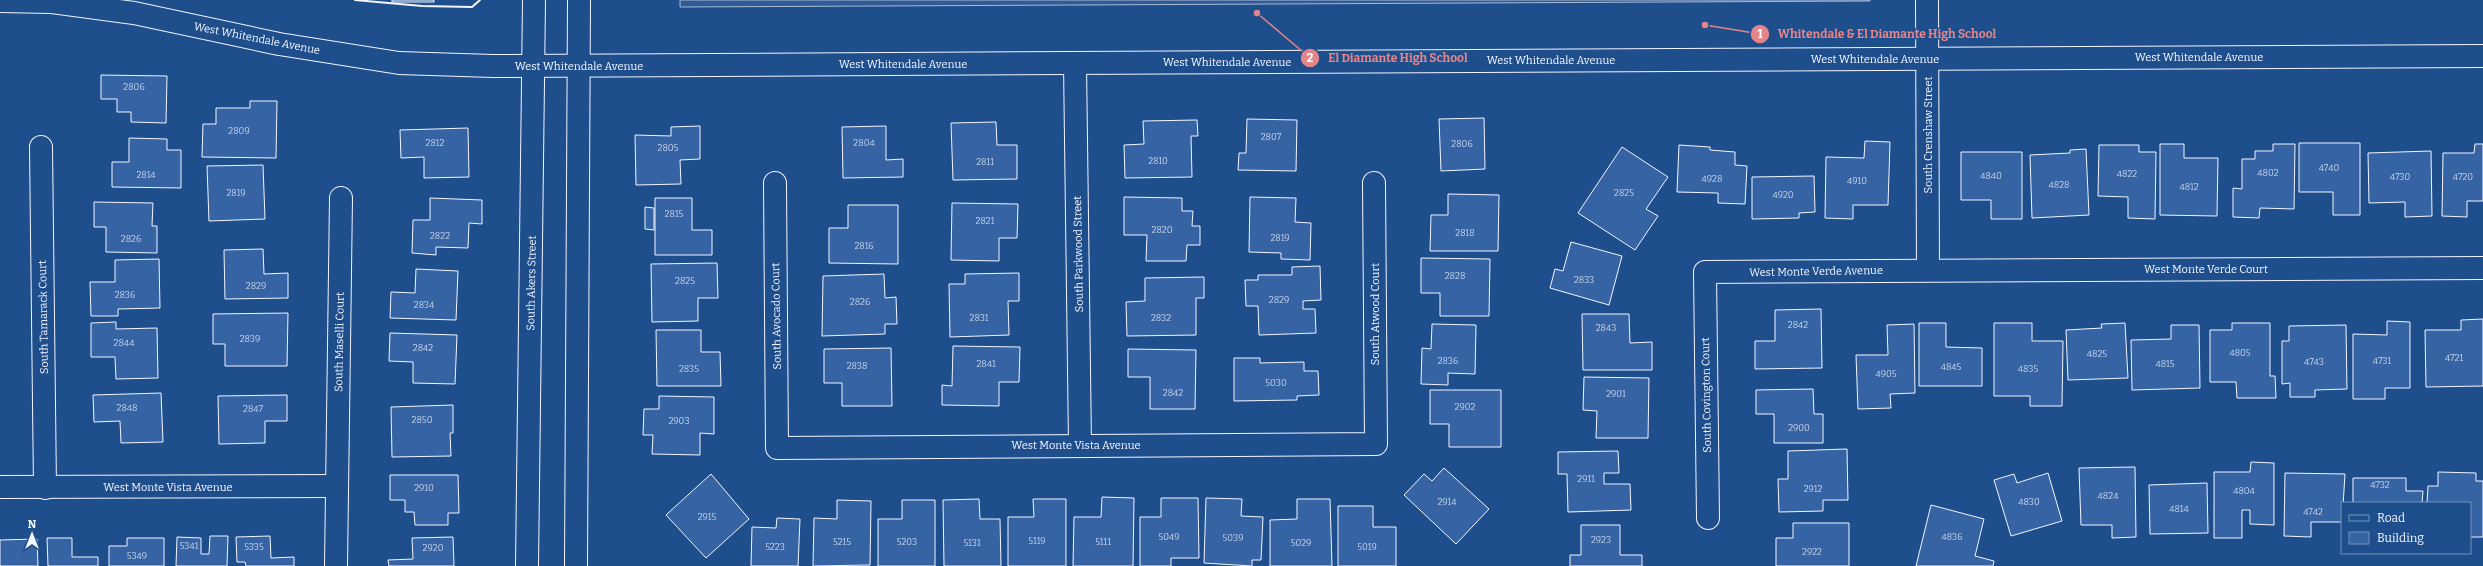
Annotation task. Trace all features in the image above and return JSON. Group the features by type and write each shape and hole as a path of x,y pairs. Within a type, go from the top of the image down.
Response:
{"street":[{"name":"South Akers Street","path":"527,566 534,0"},
{"path":"576,566 579,0"},
{"name":"South Crenshaw Street","path":"1927,0 1928,270"},
{"name":"West Whitendale Avenue","path":"0,1 52,2 134,13 279,44 400,63 533,67 2483,56"},
{"name":"South Parkwood Street","path":"1075,63 1080,445"},
{"name":"South Tamarack Court","path":"41,147 45,488"},
{"name":"South Avocado Court","path":"774,183 777,448"},
{"name":"South Atwood Court","path":"1374,183 1376,444"},
{"name":"South Maselli Court","path":"336,566 341,198"},
{"name":"West Monte Verde Court","path":"1928,270 2483,268"},
{"name":"West Monte Verde Avenue","path":"1705,272 1928,270"},
{"name":"South Covington Court","path":"1705,272 1708,518"},
{"name":"West Monte Vista Avenue","path":"777,448 1376,444"},
{"name":"West Monte Vista Avenue","path":"0,487 336,486"}],"shaded area":[{"path":"680,0 1870,0 1870,1 680,7"}],"building":[{"path":"392,0 434,0 434,2 392,2"},
{"path":"101,75 167,76 166,123 131,122 131,112 117,112 117,99 101,99"},
{"path":"250,101 277,101 276,158 202,157 203,124 216,124 216,108 250,108"},
{"path":"1484,118 1485,169 1441,171 1439,119"},
{"path":"1247,119 1297,120 1296,171 1238,170 1239,153 1246,153"},
{"path":"1197,120 1198,136 1191,136 1192,177 1125,178 1124,145 1144,144 1143,121"},
{"path":"996,122 997,145 1017,145 1017,179 953,180 951,123"},
{"path":"700,126 700,159 680,160 681,184 636,185 635,135 671,136 671,127"},
{"path":"886,126 886,160 903,159 903,177 843,178 842,127"},
{"path":"468,128 469,177 424,178 424,157 401,158 400,130"},
{"path":"129,138 167,139 167,150 181,150 181,188 112,187 112,162 129,162"},
{"path":"1865,141 1890,142 1888,205 1853,205 1853,219 1825,218 1826,157 1864,158"},
{"path":"2299,143 2360,143 2360,215 2333,215 2333,192 2299,192"},
{"path":"2160,144 2184,144 2184,158 2218,158 2217,216 2160,215"},
{"path":"2273,144 2295,144 2294,209 2260,208 2259,218 2233,217 2233,188 2242,189 2242,159 2255,159 2255,151 2273,151"},
{"path":"2475,144 2483,144 2483,201 2467,201 2467,217 2442,216 2443,153 2474,153"},
{"path":"1679,145 1710,147 1710,150 1735,152 1735,165 1747,166 1745,204 1718,203 1718,193 1677,192"},
{"path":"2099,145 2139,145 2139,152 2156,152 2155,219 2128,218 2128,197 2098,196"},
{"path":"1622,147 1668,177 1646,209 1658,216 1635,250 1578,213"},
{"path":"2086,149 2089,215 2032,218 2030,155 2070,153 2070,150"},
{"path":"2431,151 2432,216 2405,217 2405,202 2369,203 2368,153"},
{"path":"1961,152 2022,152 2022,219 1991,219 1991,200 1961,200"},
{"path":"263,165 265,219 209,221 207,166"},
{"path":"1814,176 1815,212 1799,213 1799,218 1752,219 1752,177"},
{"path":"1448,194 1499,195 1498,251 1430,251 1431,215 1448,215"},
{"path":"1124,197 1182,198 1182,211 1193,211 1192,226 1200,226 1200,245 1187,245 1186,261 1146,261 1147,235 1124,235"},
{"path":"1250,197 1296,198 1295,222 1311,223 1310,260 1281,259 1281,253 1249,252"},
{"path":"430,198 482,200 482,224 469,223 468,248 436,247 436,255 412,253 413,220 430,220"},
{"path":"655,198 692,198 692,230 712,230 712,255 655,255"},
{"path":"94,202 153,203 152,226 157,226 157,253 106,252 106,227 94,227"},
{"path":"952,203 1018,204 1017,238 999,238 999,261 951,260"},
{"path":"848,205 898,205 898,264 829,263 829,228 848,228"},
{"path":"645,207 654,208 654,230 645,229"},
{"path":"1571,242 1622,256 1609,305 1550,288 1555,269 1563,271"},
{"path":"263,249 264,274 288,273 288,298 225,299 224,250"},
{"path":"1421,258 1490,259 1489,316 1440,316 1440,293 1421,293"},
{"path":"159,259 160,308 118,309 118,316 91,316 90,282 115,282 115,260"},
{"path":"717,263 718,298 698,298 698,321 652,322 651,264"},
{"path":"1320,266 1321,300 1303,301 1303,309 1315,309 1316,333 1259,335 1258,306 1246,306 1245,280 1258,280 1258,275 1292,275 1292,267"},
{"path":"416,269 458,271 456,320 390,318 391,292 415,293"},
{"path":"1019,273 1019,301 1008,301 1009,335 950,337 949,284 965,284 965,274"},
{"path":"884,274 885,298 896,297 897,324 885,324 885,334 822,336 823,276"},
{"path":"1204,277 1204,298 1196,298 1196,335 1127,336 1126,302 1145,301 1145,278"},
{"path":"1821,309 1822,368 1755,369 1755,341 1775,341 1775,310"},
{"path":"288,313 287,366 225,366 225,344 213,344 213,314"},
{"path":"1582,314 1629,314 1630,343 1652,342 1652,370 1583,370"},
{"path":"2483,319 2483,386 2426,387 2425,330 2461,330 2461,320"},
{"path":"2387,321 2410,322 2410,388 2385,388 2385,399 2353,399 2353,334 2387,335"},
{"path":"116,322 116,329 157,328 158,378 116,379 115,357 91,357 91,323"},
{"path":"1919,323 1946,323 1946,347 1982,348 1982,386 1919,386"},
{"path":"1994,323 2032,323 2032,341 2063,341 2062,406 2030,406 2030,396 1994,396"},
{"path":"2125,323 2128,378 2068,380 2066,330 2102,328 2101,324"},
{"path":"2232,323 2270,323 2270,376 2275,376 2276,398 2237,398 2236,382 2210,382 2210,330 2232,330"},
{"path":"1432,324 1476,325 1475,374 1448,373 1448,385 1421,384 1422,348 1431,349"},
{"path":"1914,324 1915,393 1890,394 1891,408 1858,409 1856,355 1888,355 1887,325"},
{"path":"2171,325 2199,325 2200,388 2132,390 2131,340 2171,339"},
{"path":"2346,325 2347,389 2315,390 2315,397 2290,397 2290,383 2282,384 2282,341 2289,341 2289,326"},
{"path":"656,330 701,330 701,352 720,352 721,386 657,386"},
{"path":"390,333 457,335 455,384 413,383 413,362 389,361"},
{"path":"953,346 1020,347 1019,382 999,382 999,406 942,405 942,385 952,386"},
{"path":"891,348 892,406 842,406 842,383 824,383 824,349"},
{"path":"1128,349 1196,350 1195,409 1150,409 1150,377 1128,377"},
{"path":"1234,358 1260,358 1260,363 1304,362 1304,371 1318,371 1319,395 1297,396 1297,400 1234,401"},
{"path":"1584,377 1649,378 1648,438 1596,438 1597,411 1583,410"},
{"path":"1813,389 1814,414 1823,414 1823,443 1774,443 1774,414 1756,414 1756,390"},
{"path":"1430,390 1501,390 1501,447 1449,447 1449,424 1430,424"},
{"path":"161,393 163,442 121,443 120,421 94,422 93,395"},
{"path":"287,395 287,421 265,421 265,443 219,444 218,396"},
{"path":"659,396 714,397 714,434 700,433 700,455 652,454 653,435 643,435 644,409 659,409"},
{"path":"453,405 453,433 450,433 451,456 392,457 391,407"},
{"path":"1847,449 1848,500 1823,500 1823,511 1779,512 1778,479 1788,479 1788,451"},
{"path":"1618,451 1619,473 1604,473 1604,484 1630,484 1631,510 1568,512 1567,474 1558,474 1558,452"},
{"path":"2251,462 2274,463 2274,525 2250,524 2250,510 2242,510 2242,538 2214,538 2214,472 2250,472"},
{"path":"2135,467 2136,537 2112,538 2112,525 2081,525 2079,468"},
{"path":"1444,468 1489,509 1456,544 1404,495 1424,474 1432,481"},
{"path":"2438,472 2476,473 2476,481 2483,481 2483,537 2471,537 2471,502 2427,502 2428,486 2438,486"},
{"path":"2048,473 2062,521 2011,536 1994,480 2014,474 2017,483"},
{"path":"2285,473 2345,474 2343,502 2341,502 2341,522 2311,522 2311,537 2284,536"},
{"path":"711,474 749,519 706,558 666,515"},
{"path":"390,475 458,475 459,513 448,513 448,525 415,525 414,512 405,512 405,500 390,500"},
{"path":"2353,478 2406,478 2406,491 2423,491 2422,502 2353,502"},
{"path":"2207,483 2208,533 2150,534 2149,485"},
{"path":"1102,497 1134,498 1133,566 1073,566 1074,517 1101,517"},
{"path":"1161,498 1198,498 1199,558 1171,558 1171,566 1140,566 1140,517 1161,517"},
{"path":"1206,498 1242,499 1241,516 1263,517 1261,560 1252,560 1252,566 1204,563"},
{"path":"979,499 980,519 1000,519 1001,566 944,566 943,500"},
{"path":"1033,499 1066,499 1066,566 1008,566 1008,517 1034,517"},
{"path":"1297,499 1330,499 1332,566 1270,566 1270,520 1297,519"},
{"path":"837,500 871,501 870,565 813,566 814,518 837,519"},
{"path":"902,500 935,500 935,566 878,566 878,519 902,519"},
{"path":"1931,505 1984,519 1975,556 1994,561 1993,566 1916,566"},
{"path":"1338,506 1373,506 1373,527 1396,527 1396,566 1338,566"},
{"path":"777,518 800,519 798,566 751,566 752,527 776,528"},
{"path":"1793,523 1849,523 1849,566 1776,566 1776,538 1793,538"},
{"path":"1581,525 1620,525 1620,555 1642,555 1642,566 1570,566 1570,555 1581,555"},
{"path":"210,536 228,536 227,566 176,566 177,537 201,538 201,554 209,554"},
{"path":"270,536 271,558 294,557 294,566 246,566 245,562 237,562 236,537"},
{"path":"453,537 454,566 389,566 388,560 413,559 412,538"},
{"path":"47,538 72,538 72,557 98,557 98,566 48,566"},
{"path":"127,538 164,538 164,566 109,566 109,546 127,546"},
{"path":"37,539 38,566 0,566 0,540"}],"wall":[{"path":"355,0 422,6 472,7 480,0"}],"place":[{"name":"El Diamante High School","path":"1257,13"},
{"name":"Whitendale & El Diamante High School","path":"1705,25"}]}
